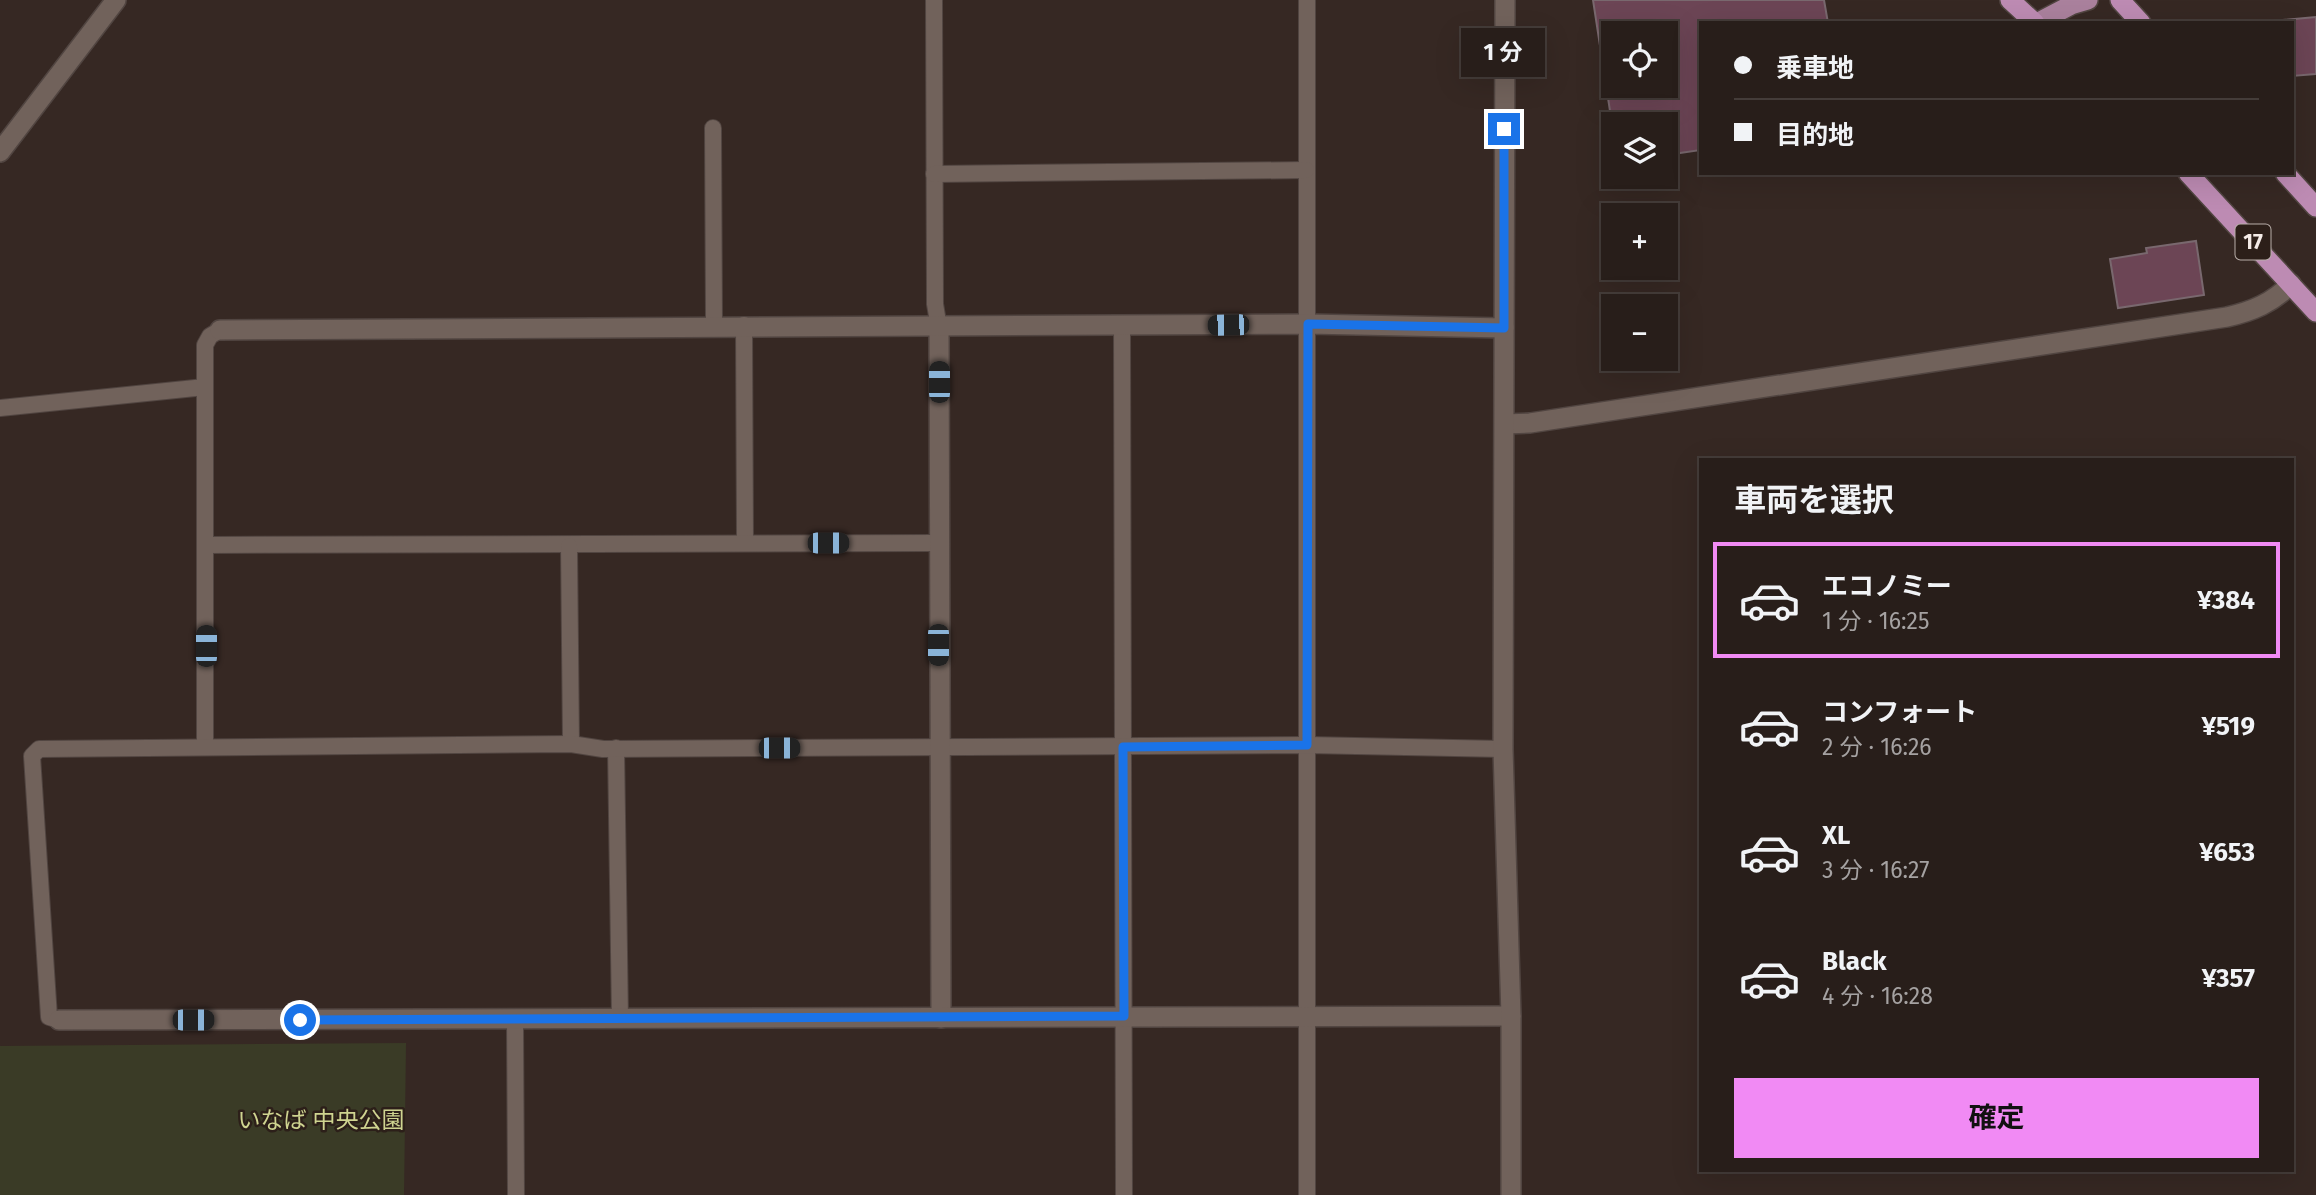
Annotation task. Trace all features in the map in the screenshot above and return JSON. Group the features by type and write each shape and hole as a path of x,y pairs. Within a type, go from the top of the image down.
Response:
{"highway":[{"path":"2010,0 2034,21"},
{"path":"2120,0 2139,21"},
{"name":"17","path":"2190,175 2316,313"},
{"path":"2287,175 2316,207"}],"main road":[{"path":"2040,21 2071,5 2088,0"}],"street":[{"path":"0,152 116,0"},
{"path":"1505,0 1503,749 1511,1016 1511,1195"},
{"path":"1505,424 1530,423 2227,317 2252,311 2269,303 2291,284"},
{"path":"220,330 1308,324 1504,328"},
{"path":"939,328 938,747 942,1018"},
{"path":"59,1020 1511,1016"}],"lane":[{"path":"934,0 935,304 939,328"},
{"path":"1307,0 1307,1195"},
{"path":"713,128 714,326"},
{"path":"934,174 1306,170"},
{"path":"744,326 745,543"},
{"path":"1122,326 1124,1195"},
{"path":"205,747 205,345 210,336 220,330"},
{"path":"0,408 205,387"},
{"path":"206,545 938,543"},
{"path":"569,546 571,744"},
{"path":"59,1020 49,1017 32,756 39,749 571,744 615,748 1307,745 1503,749"},
{"path":"615,748 620,1019"},
{"path":"515,1020 516,1195"}],"green space":[{"name":"いなば 中央公園","path":"406,1043 404,1195 0,1195 0,1046"}],"building":[{"path":"1593,0 1824,0 1828,21 1699,21 1699,150 1678,153 1678,112 1610,112 1608,98 1678,98 1678,21 1601,21 1601,52"},
{"path":"2316,17 2316,74 2294,76 2294,21 2271,21"},
{"path":"2196,241 2204,295 2118,308 2110,259 2147,253 2146,248"}],"route":[{"path":"300,1020 1124,1016 1123,747 1307,745 1308,324 1504,328 1504,129"}]}
